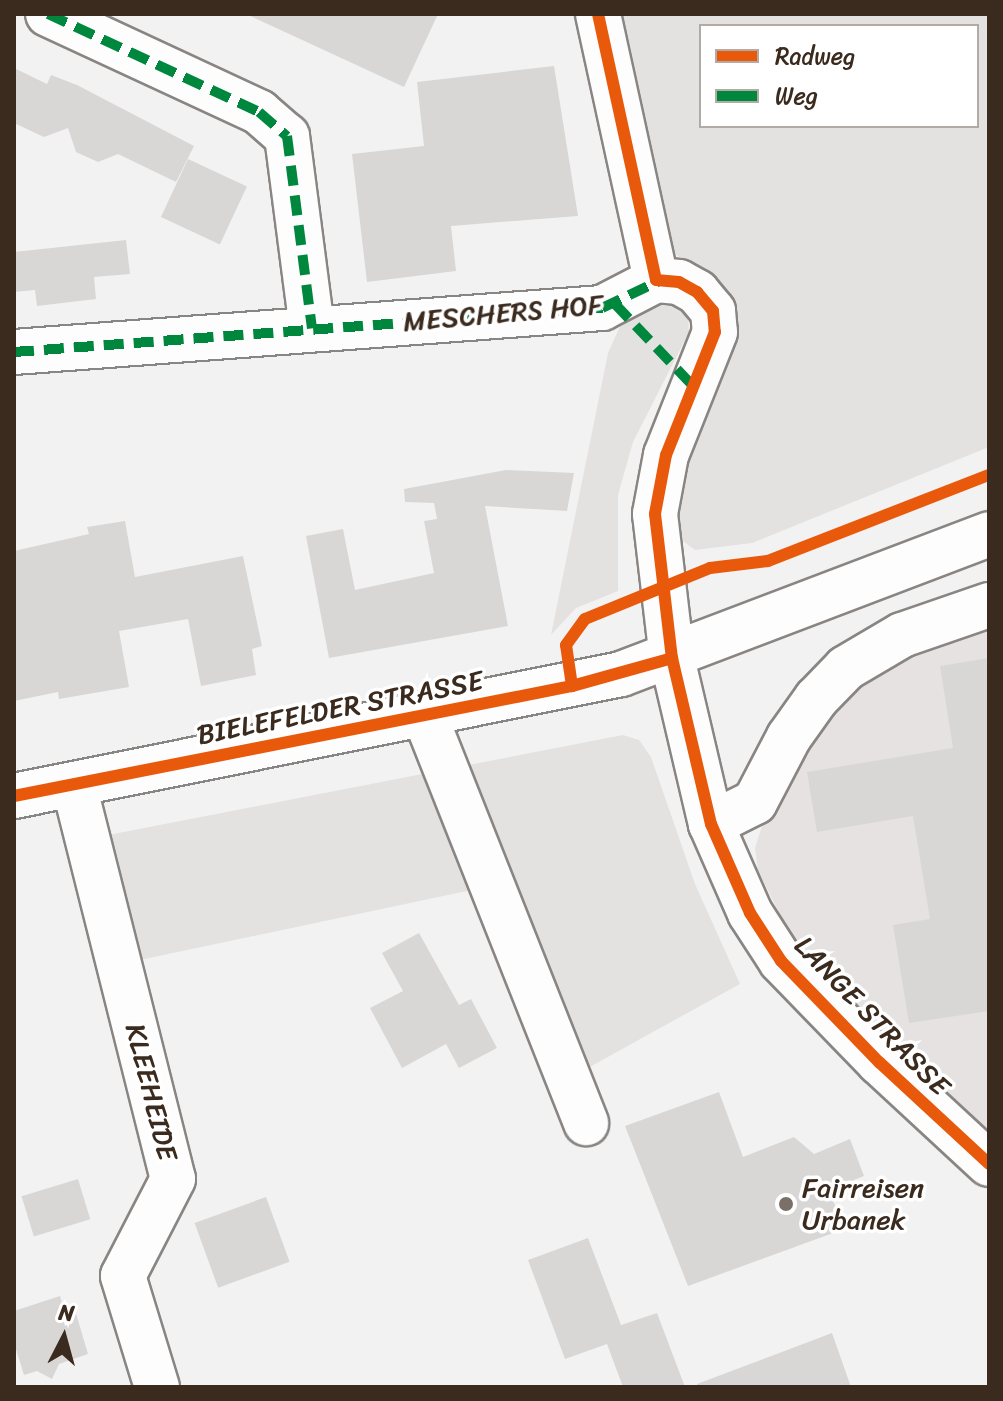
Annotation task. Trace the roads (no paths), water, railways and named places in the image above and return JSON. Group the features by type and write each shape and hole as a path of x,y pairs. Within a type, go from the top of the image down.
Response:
{"street":[{"path":"48,14 259,112 281,129 293,155 312,328"},
{"path":"598,14 656,280 679,282 697,292 713,311 715,332 681,412 659,484 658,558 672,658"},
{"name":"MESCHERS HOF","path":"14,352 602,308 656,280"},
{"name":"BIELEFELDER STRASSE","path":"14,796 572,686 672,658 989,534"},
{"path":"711,824 755,802 798,724 846,668 902,635 989,605"},
{"name":"LANGE STRASSE","path":"672,658 711,824 750,913 781,961 868,1052 989,1164"},
{"path":"425,716 586,1123"},
{"name":"KLEEHEIDE","path":"74,785 173,1179 123,1276 157,1387"}],"place":[{"name":"Fairreisen Urbanek","path":"786,1204"}]}
